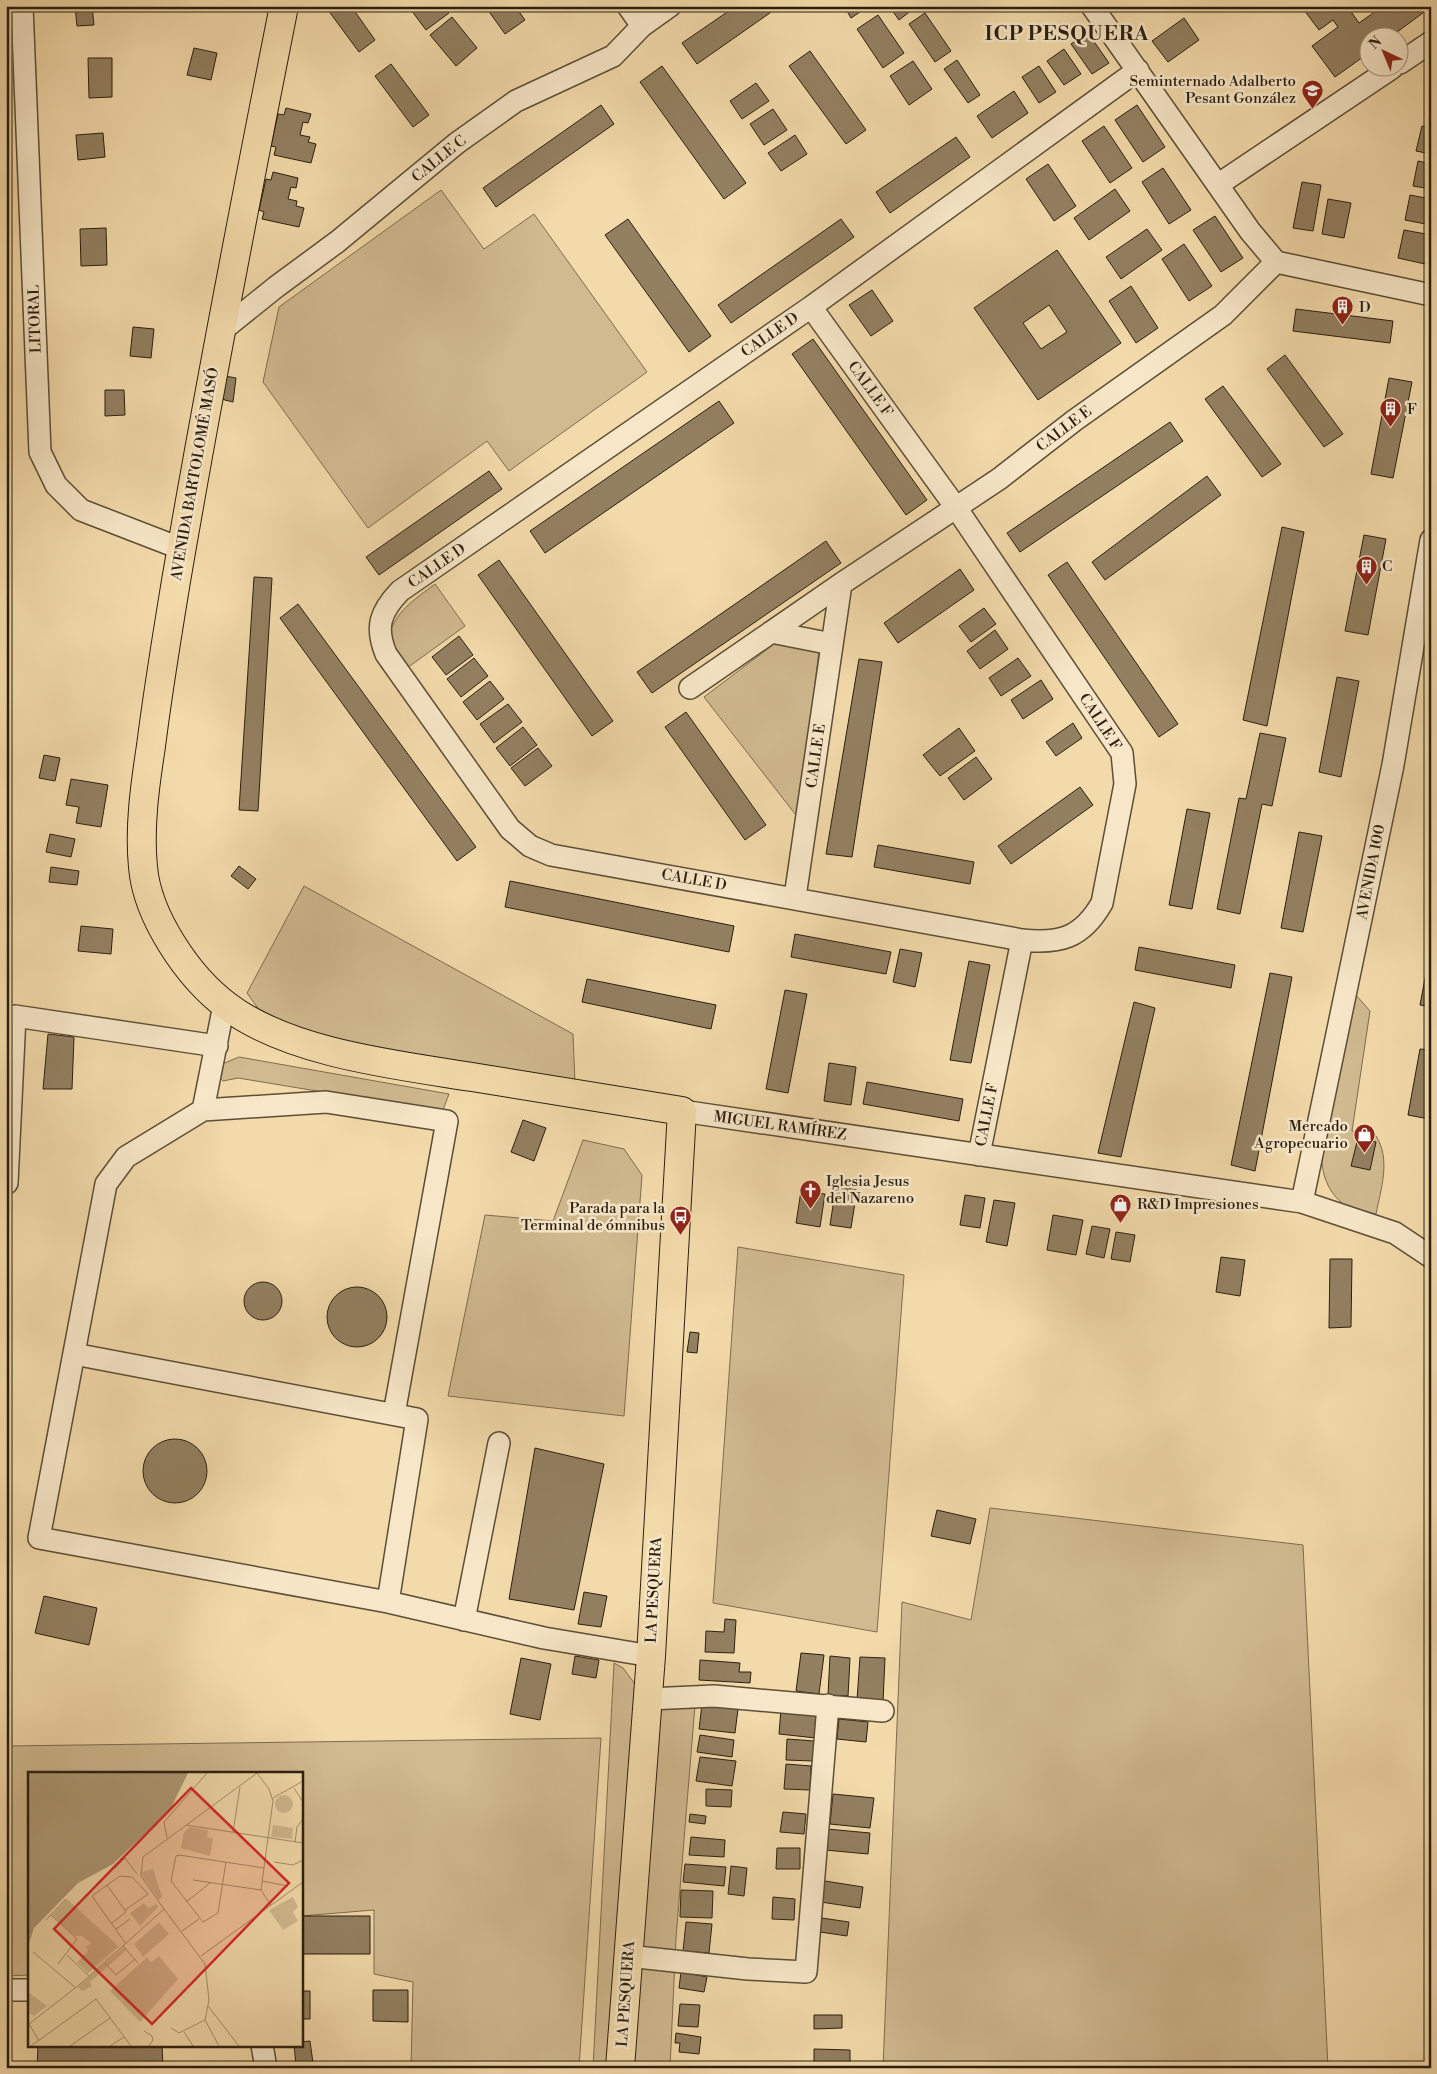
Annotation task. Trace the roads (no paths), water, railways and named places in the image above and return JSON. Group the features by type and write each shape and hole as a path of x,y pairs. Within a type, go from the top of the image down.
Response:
{"main road":[{"name":"AVENIDA BARTOLOMÉ MASÓ","path":"170,941 156,916 143,870 142,844 146,778 160,681 220,332 284,6"},
{"name":"MIGUEL RAMÍREZ","path":"170,941 192,971 224,1005 271,1033 371,1060 682,1111"},
{"name":"LA PESQUERA","path":"620,2068 651,1656 682,1111"}],"street":[{"name":"LITORAL","path":"22,6 40,452 56,485 81,510 182,549"},
{"path":"628,6 642,26"},
{"name":"CALLE C","path":"220,332 276,286 337,242 457,143 516,101 613,56 642,26 670,6"},
{"path":"1092,6 1219,184 1250,231 1276,262 1431,295"},
{"path":"1410,56 1431,42"},
{"name":"CALLE D","path":"1022,940 551,855 530,846 510,829 386,654 380,640 380,624 384,611 400,591 811,307 1138,70"},
{"path":"1219,184 1377,78"},
{"name":"CALLE E","path":"690,688 841,584 957,509 999,479 1075,420 1223,315 1276,262"},
{"name":"CALLE F","path":"811,307 957,509 1122,753 1125,784 1102,903 1093,919 1075,934 1060,940 1043,942 1022,940 979,1155"},
{"name":"AVENIDA 100","path":"1302,1202 1393,765 1431,540"},
{"name":"CALLE E","path":"795,898 841,584"},
{"path":"771,632 832,644"},
{"path":"203,1110 224,1005"},
{"path":"7,1183 15,1016 216,1046"},
{"path":"394,1414 447,1121 326,1102 203,1110 126,1157 106,1184 39,1538 388,1602 544,1638 651,1656"},
{"name":"MIGUEL RAMÍREZ","path":"682,1111 1302,1202 1395,1233 1426,1253"},
{"path":"74,1354 417,1419 388,1602"},
{"path":"464,1620 499,1443"},
{"path":"648,1699 714,1696 883,1711"},
{"path":"628,1956 748,1969 806,1972 828,1705"},
{"path":"6,1990 28,1990"},
{"path":"262,2046 266,2068"}],"place":[{"name":"Seminternado Adalberto Pesant González","path":"1312,109"},
{"name":"D","path":"1343,326"},
{"name":"F","path":"1391,428"},
{"name":"C","path":"1366,585"},
{"name":"Mercado Agropecuario","path":"1364,1154"},
{"name":"Iglesia Jesus del Nazareno","path":"810,1209"},
{"name":"R&D Impresiones","path":"1121,1223"},
{"name":"Parada para la Terminal de ómnibus","path":"681,1236"}],"district":[{"name":"ICP PESQUERA","path":"1067,34"}]}
